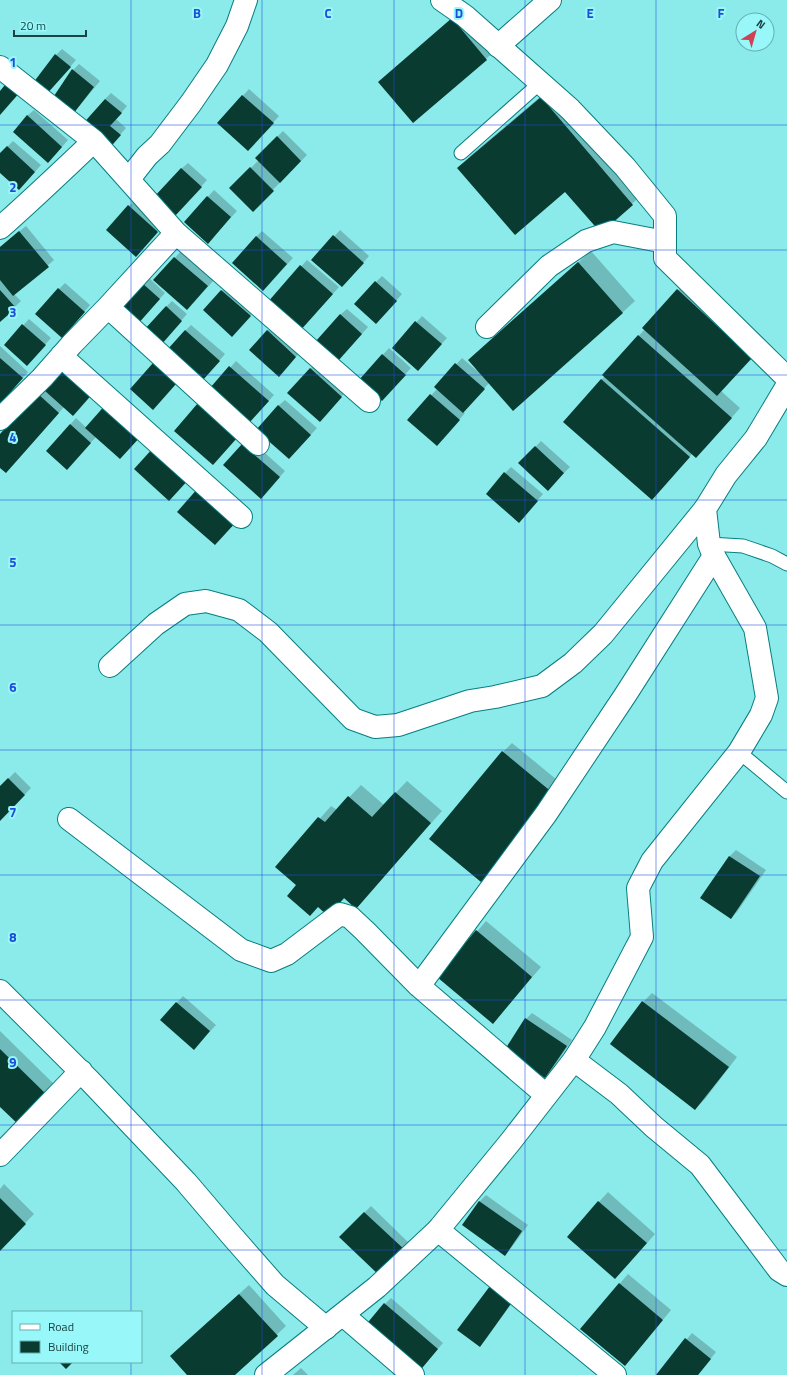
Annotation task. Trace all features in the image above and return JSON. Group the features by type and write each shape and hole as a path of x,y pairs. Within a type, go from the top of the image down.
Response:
{"street":[{"path":"129,179 147,156 160,144 217,65 237,26 246,0"},
{"path":"442,0 465,16 570,109 625,167 665,216 665,258 787,378"},
{"path":"498,46 550,0"},
{"path":"0,67 94,141 176,233 369,401"},
{"path":"0,228 41,193 53,179 94,141"},
{"path":"487,327 549,266 586,241 613,232 665,242"},
{"path":"0,420 42,378 176,233"},
{"path":"108,307 258,444"},
{"path":"61,356 241,517"},
{"path":"110,666 156,624 185,604 206,601 239,610 268,632 353,719 375,727 398,725 470,701 542,686 573,663 603,634 705,509 726,475 756,438 787,386"},
{"path":"266,1375 335,1322 377,1287 438,1230 511,1141 574,1060 595,1027 642,937 638,888 652,861 739,752 761,715 767,698 755,628 712,550 705,509"},
{"path":"419,986 546,814 626,694 712,550"},
{"path":"69,819 241,950 271,961 287,954 340,914 350,917 366,931 419,986 546,1095"},
{"path":"0,991 81,1071 186,1182 275,1285 335,1322 413,1375"},
{"path":"574,1060 619,1094 654,1127 700,1165 779,1270 787,1275"},
{"path":"0,1155 81,1071"},
{"path":"438,1230 615,1375"}],"lane":[{"path":"461,153 540,83"},
{"path":"712,550 743,546 772,556 787,564"},
{"path":"739,752 787,792"}],"building":[{"path":"452,18 487,60 413,123 378,82"},
{"path":"55,54 71,67 45,96 30,87"},
{"path":"72,69 94,87 70,118 50,102"},
{"path":"9,80 21,91 0,115 0,91"},
{"path":"242,95 274,123 248,151 217,123"},
{"path":"541,97 633,205 601,233 565,192 515,235 457,168"},
{"path":"105,99 122,113 110,126 121,135 107,151 80,127"},
{"path":"27,115 62,147 48,163 13,132"},
{"path":"277,136 301,161 280,183 255,158"},
{"path":"7,146 35,172 19,190 0,173 0,153"},
{"path":"250,167 274,191 253,212 229,188"},
{"path":"181,168 202,187 175,216 154,197"},
{"path":"207,196 231,217 208,244 184,222"},
{"path":"128,205 158,232 136,257 106,230"},
{"path":"19,231 49,267 13,296 0,280 0,247"},
{"path":"333,235 364,263 342,287 311,260"},
{"path":"256,236 287,264 263,291 232,263"},
{"path":"174,257 208,286 187,310 153,280"},
{"path":"578,262 623,313 513,411 468,360"},
{"path":"300,265 333,294 299,332 267,303"},
{"path":"375,281 397,301 376,324 354,304"},
{"path":"142,283 160,299 137,325 119,308"},
{"path":"58,288 85,312 62,338 35,314"},
{"path":"677,289 752,358 717,396 642,328"},
{"path":"0,290 16,308 0,322"},
{"path":"221,290 251,316 232,337 203,310"},
{"path":"166,306 182,321 161,345 144,330"},
{"path":"340,314 362,334 338,361 316,341"},
{"path":"415,321 442,344 418,371 392,348"},
{"path":"22,324 46,345 27,366 4,345"},
{"path":"185,330 220,361 202,381 167,350"},
{"path":"267,330 296,357 279,377 249,350"},
{"path":"638,335 732,418 696,458 602,375"},
{"path":"382,354 406,375 382,401 359,380"},
{"path":"0,358 23,378 0,404"},
{"path":"153,363 176,384 153,410 130,389"},
{"path":"455,363 485,389 463,413 434,387"},
{"path":"65,365 95,391 73,416 44,390"},
{"path":"229,366 269,401 250,422 210,388"},
{"path":"310,368 342,397 320,422 287,393"},
{"path":"601,379 690,457 652,500 563,422"},
{"path":"37,393 59,413 6,473 0,468 0,434"},
{"path":"430,394 460,420 437,446 407,420"},
{"path":"107,403 142,435 120,459 85,428"},
{"path":"198,403 237,438 213,465 174,431"},
{"path":"278,405 311,435 289,459 256,430"},
{"path":"70,424 91,443 67,470 46,451"},
{"path":"242,444 280,477 261,499 223,465"},
{"path":"535,446 564,473 548,491 518,463"},
{"path":"154,447 190,478 169,501 134,469"},
{"path":"504,472 538,501 519,523 486,494"},
{"path":"199,487 237,521 215,545 177,512"},
{"path":"502,751 554,794 481,882 429,839"},
{"path":"8,778 25,795 0,821 0,786"},
{"path":"395,792 431,823 356,909 344,898 328,916 318,907 310,916 287,896 296,885 275,867 318,817 325,822 348,796 372,817"},
{"path":"729,856 760,876 731,919 700,898"},
{"path":"476,930 532,977 493,1024 437,977"},
{"path":"642,1001 729,1067 695,1110 610,1044"},
{"path":"176,1002 210,1031 194,1050 160,1020"},
{"path":"525,1018 567,1046 545,1078 504,1051"},
{"path":"0,1049 49,1097 20,1126 0,1107"},
{"path":"0,1198 26,1224 0,1251"},
{"path":"479,1201 522,1231 505,1256 462,1225"},
{"path":"598,1201 647,1243 615,1279 567,1237"},
{"path":"364,1212 406,1251 381,1277 339,1237"},
{"path":"493,1282 515,1298 480,1347 457,1330"},
{"path":"619,1283 663,1320 625,1366 580,1329"},
{"path":"239,1294 278,1336 235,1375 187,1375 170,1356"},
{"path":"384,1303 438,1349 418,1373 364,1327"},
{"path":"685,1338 711,1359 698,1375 656,1375"},
{"path":"60,1363 72,1363 66,1369"}]}
